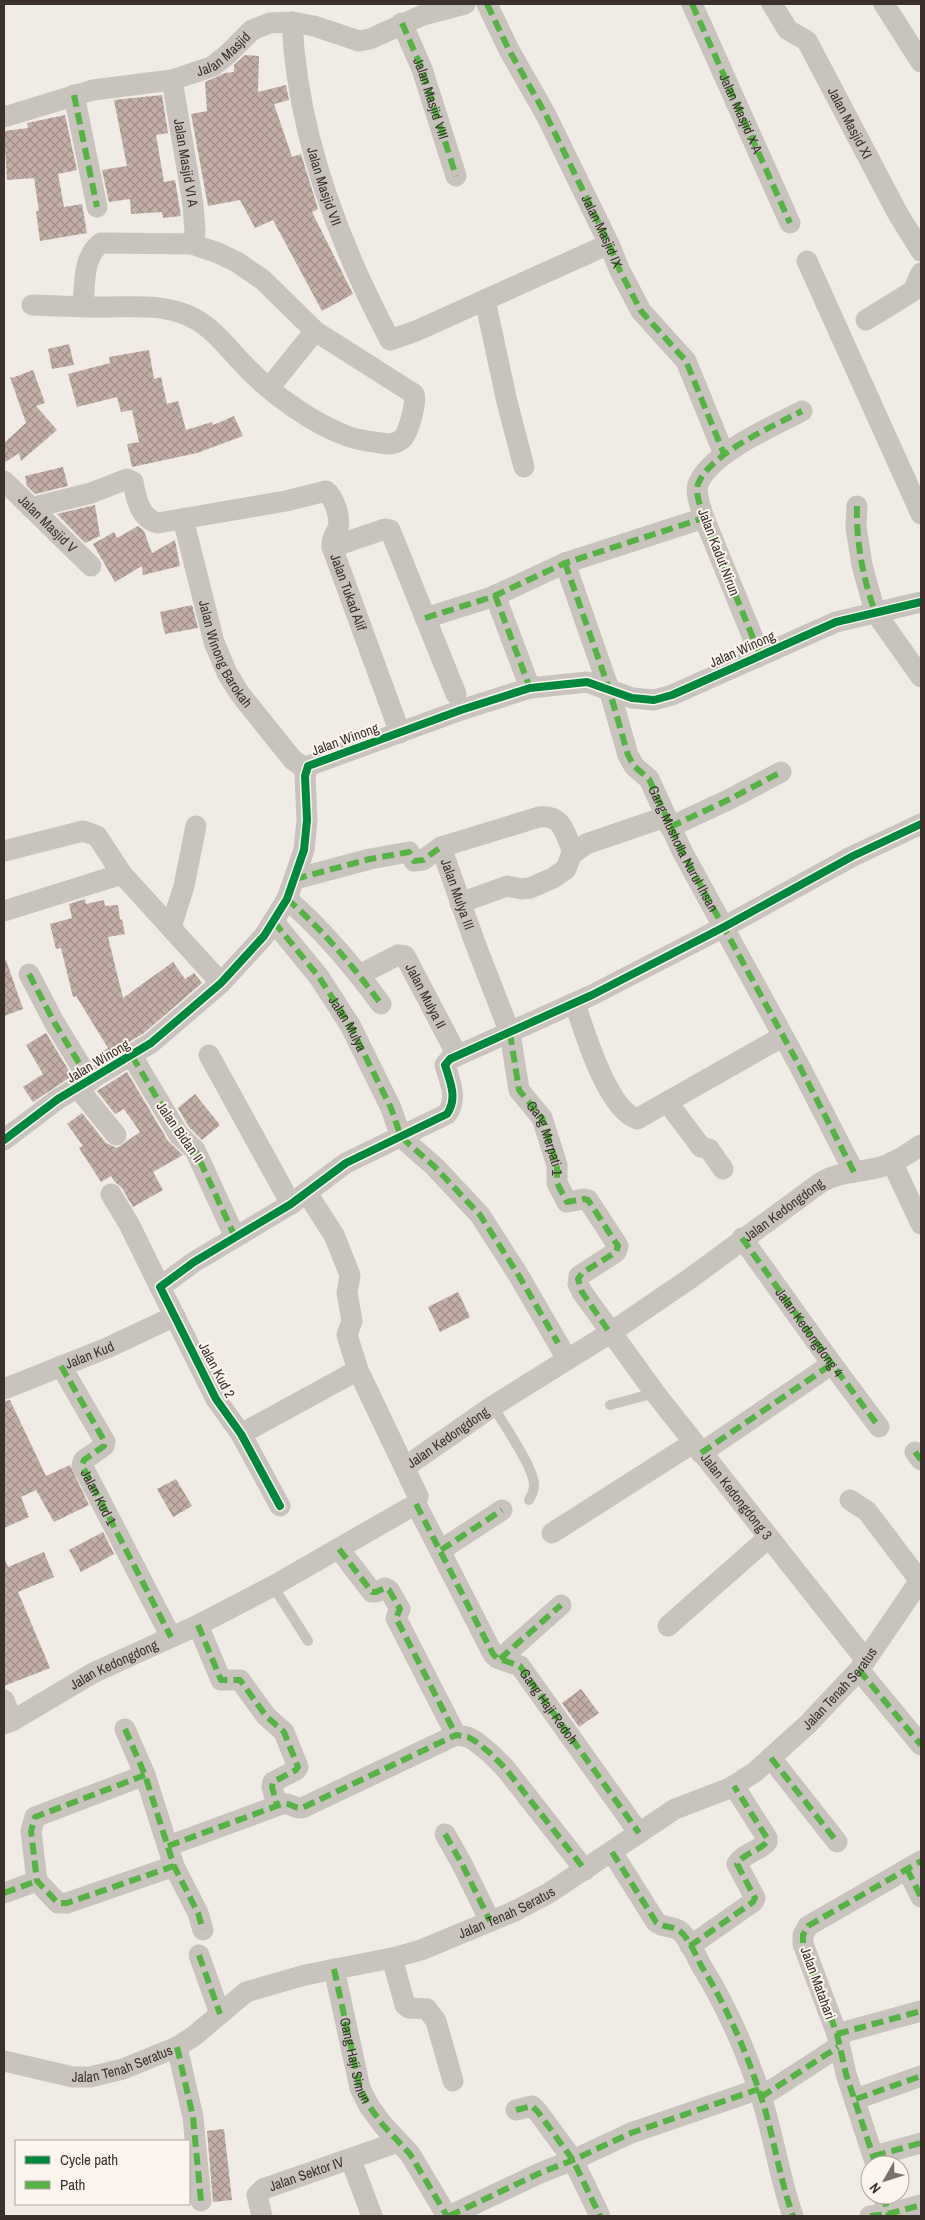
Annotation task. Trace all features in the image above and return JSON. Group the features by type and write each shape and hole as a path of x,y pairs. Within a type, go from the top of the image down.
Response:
{"street":[{"name":"Jalan Masjid","path":"4,117 93,90 172,80 213,66 252,30 270,23 292,22 314,26 359,41 402,23 421,10 465,4"},
{"name":"Jalan Masjid IX","path":"487,4 509,50 546,115 609,244 620,272 641,311 686,361 724,454"},
{"name":"Jalan Masjid X A","path":"692,4 790,222"},
{"name":"Jalan Masjid XI","path":"772,4 788,30 807,41 898,214 921,250"},
{"path":"884,4 921,62"},
{"name":"Jalan Masjid VII","path":"292,22 300,99 328,204 390,340 416,331 486,300"},
{"name":"Jalan Masjid VIII","path":"402,23 422,69 456,176"},
{"name":"Jalan Masjid VI A","path":"172,80 193,204 195,232 192,244"},
{"path":"74,95 97,207"},
{"path":"32,305 83,307 155,307 188,316 203,324 218,336 245,366 269,388 323,425 349,437 388,444 395,444 404,437 416,398 414,394 315,331 255,274 218,253 192,244 101,243 94,248 88,262 83,307"},
{"path":"524,467 507,402 486,300 609,244"},
{"path":"807,261 921,514"},
{"path":"866,320 913,292 921,273"},
{"path":"269,388 315,331"},
{"name":"Jalan Kadut Nirun","path":"760,655 704,518 697,495 698,484 709,468 724,454 802,410"},
{"name":"Jalan Tukad Alif","path":"32,508 91,493 130,479 133,482 140,506 149,520 158,522 286,501 323,490 330,494 339,520 331,540 332,547 400,733"},
{"name":"Jalan Masjid V","path":"4,481 91,566"},
{"path":"857,506 856,527 862,566 875,612 921,678"},
{"path":"425,618 495,595 565,563 704,518"},
{"name":"Jalan Winong Barokah","path":"183,519 214,642 227,673 240,694 293,760 306,769"},
{"path":"332,547 385,529 390,530 456,694"},
{"name":"Gang Musholla Nurul Ihsan","path":"565,563 609,689 628,755 634,766 649,779 668,822 782,1037 800,1067 854,1172"},
{"path":"495,595 530,688"},
{"name":"Jalan Winong","path":"4,1140 58,1099 132,1056 177,1022 221,983 274,922 296,879 304,850 307,820 306,769 312,764 461,710 530,688 587,682 632,698 654,700 672,695 836,622 921,602"},
{"path":"460,903 508,886 526,889 538,885 566,869 574,852 599,838 668,822 730,799 781,772"},
{"path":"441,847 539,817 549,816 556,818 560,823 574,852"},
{"path":"160,1287 194,1262 299,1198 346,1163 447,1114 451,1108 452,1088 445,1065 446,1061 575,1003 724,927 853,856 921,824"},
{"path":"171,927 184,886 196,826"},
{"path":"4,851 83,831 97,836 122,874 221,983"},
{"name":"Jalan Mulya III","path":"296,879 370,859 409,852 414,861 423,860 441,847 460,903 510,1032"},
{"path":"4,911 122,874"},
{"path":"287,899 326,936 359,974 381,1004"},
{"name":"Jalan Mulya","path":"274,922 319,977 350,1025 391,1108 401,1137"},
{"name":"Jalan Mulya II","path":"359,974 398,955 405,956 457,1056"},
{"path":"29,974 84,1084 116,1135"},
{"path":"575,1003 591,1053 612,1094 622,1107 637,1119 782,1037"},
{"name":"Gang Merpati 1","path":"510,1032 519,1090 542,1118 557,1166 556,1179 558,1186 567,1202 585,1198 588,1200 618,1246 616,1252 582,1274 578,1279 582,1292 610,1333"},
{"path":"209,1055 299,1198 334,1235 350,1276 347,1293 352,1321 347,1335 358,1370 405,1467"},
{"name":"Jalan Bidan II","path":"132,1056 180,1135 196,1150 235,1237"},
{"path":"668,1103 701,1147 709,1149 723,1170"},
{"path":"401,1137 435,1167 480,1215 519,1276 567,1359"},
{"name":"Jalan Kedongdong","path":"8,1722 93,1673 198,1625 273,1586 416,1504 418,1496 405,1467 493,1406 610,1333 688,1280 742,1238 831,1176 878,1168 921,1145"},
{"path":"892,1162 921,1224"},
{"name":"Jalan Kud 2","path":"111,1194 130,1224 216,1399 241,1434 280,1506"},
{"name":"Jalan Kedongdong 4","path":"742,1238 832,1364 880,1427"},
{"name":"Jalan Kud","path":"4,1389 175,1316"},
{"name":"Jalan Kedongdong 3","path":"610,1333 920,1739"},
{"path":"552,1533 697,1448 832,1364"},
{"name":"Jalan Kud 1","path":"61,1366 105,1442 104,1446 84,1460 82,1465 170,1637"},
{"path":"241,1434 358,1370"},
{"path":"850,1500 867,1511 921,1580"},
{"name":"Gang Haji Redoh","path":"416,1504 493,1654 521,1668 639,1833"},
{"path":"441,1550 502,1510"},
{"path":"668,1626 768,1538"},
{"path":"339,1549 372,1592 385,1588 389,1590 400,1609 396,1618 456,1736"},
{"name":"Jalan Tenah Seratus","path":"4,2061 55,2074 90,2077 123,2070 177,2047 194,2036 251,1990 421,1950 490,1921 549,1893 675,1809 734,1786 771,1758 808,1724 862,1664 921,1580"},
{"path":"500,1659 560,1606"},
{"path":"198,1625 221,1680 240,1680 266,1716 285,1734 298,1767 294,1772 273,1782 272,1787 278,1805"},
{"path":"4,1700 8,1722"},
{"path":"125,1729 145,1775 174,1866 198,1913 203,1930"},
{"path":"168,1846 278,1805 288,1803 302,1808 456,1736 468,1737 495,1758 585,1870"},
{"path":"771,1758 837,1842"},
{"path":"145,1775 35,1818 31,1831 38,1881 58,1903 67,1903 174,1866"},
{"path":"690,1946 754,1902 755,1898 737,1864 742,1857 764,1845 767,1838 734,1786"},
{"path":"444,1834 462,1864 490,1921"},
{"path":"612,1852 656,1922 660,1926 680,1931 725,2010 760,2093 792,2216"},
{"path":"914,1865 921,1897"},
{"name":"Jalan Matahari","path":"873,2155 838,2041 803,1944 805,1930 808,1926 914,1865"},
{"path":"4,1893 38,1881"},
{"path":"199,1955 220,2014"},
{"path":"392,1958 405,2005 409,2008 427,2009 434,2018 454,2081"},
{"name":"Gang Haji Simun","path":"334,1969 360,2088 369,2106 410,2154 448,2216"},
{"path":"448,2216 631,2133 760,2093 838,2041 921,2011"},
{"path":"177,2047 193,2117 202,2202"},
{"path":"856,2099 921,2076"},
{"path":"516,2110 532,2106 573,2160 600,2216"},
{"path":"351,2160 398,2142"},
{"path":"890,2155 921,2143"},
{"name":"Jalan Sektor IV","path":"262,2216 257,2195 263,2189 351,2160 372,2216"},
{"path":"883,2210 921,2205"}],"lane":[{"path":"610,1405 655,1394"},
{"path":"493,1406 528,1466 534,1483 534,1491 529,1500"},
{"path":"273,1586 308,1641"}],"building":[{"path":"245,55 259,56 258,92 286,85 289,100 274,104 292,157 301,154 318,209 312,212 353,294 322,311 273,220 255,228 240,200 208,206 191,114 207,111 205,82 225,73 234,72 234,65"},
{"path":"162,95 168,133 156,135 164,182 175,180 181,216 163,218 162,212 131,214 130,199 109,202 102,170 127,166 114,100"},
{"path":"65,115 77,170 58,174 64,207 82,204 87,233 40,241 36,211 39,211 34,178 7,180 4,131 28,128 27,123"},
{"path":"69,344 74,365 52,369 48,349"},
{"path":"149,350 154,379 161,377 167,404 178,401 186,430 212,422 213,425 234,416 243,436 197,453 132,467 127,444 139,442 132,410 121,412 117,397 77,407 68,374 110,363 109,357"},
{"path":"33,370 45,403 36,406 57,430 21,461 19,453 4,463 4,443 26,423 10,377 12,378"},
{"path":"63,467 68,486 35,494 27,486 25,476"},
{"path":"95,505 100,536 85,543 57,514"},
{"path":"138,526 144,531 152,553 175,540 180,566 143,575 142,566 115,582 93,544 114,532 117,538"},
{"path":"192,605 198,628 165,634 160,612"},
{"path":"85,899 86,904 104,900 105,906 118,905 120,920 122,919 125,934 108,937 123,998 173,962 185,979 194,973 202,983 144,1033 94,1063 91,1058 108,1048 76,996 73,997 61,948 56,949 50,924 72,918 69,904"},
{"path":"6,960 23,1009 4,1016 4,961"},
{"path":"46,1033 72,1076 33,1102 23,1087 43,1074 26,1045"},
{"path":"127,1072 168,1141 183,1155 153,1172 163,1190 133,1207 122,1188 111,1176 101,1182 79,1148 83,1146 67,1124 82,1113 106,1143 117,1148 140,1132 124,1109 115,1114 97,1091"},
{"path":"195,1094 220,1125 202,1140 189,1127 178,1108"},
{"path":"458,1292 470,1317 440,1332 428,1307"},
{"path":"10,1400 46,1476 70,1465 89,1505 54,1522 36,1490 21,1497 29,1517 4,1528 4,1401"},
{"path":"176,1479 192,1506 173,1517 157,1489"},
{"path":"103,1532 114,1554 81,1572 69,1550"},
{"path":"44,1552 54,1577 18,1592 50,1668 4,1686 4,1557 8,1567"},
{"path":"581,1689 599,1713 579,1727 562,1703"},
{"path":"224,2129 232,2200 213,2202 207,2131"}],"marked path":[{"path":"487,4 509,50 546,115 641,311 686,361 724,454"},
{"path":"692,4 790,223"},
{"path":"402,23 422,69 456,176"},
{"path":"74,95 97,207"},
{"path":"760,655 704,518 697,488 705,473 729,451 802,411"},
{"path":"857,506 861,560 875,612"},
{"path":"425,618 492,597 565,563 704,518"},
{"path":"565,563 609,689 628,755 634,766 649,779 682,851 800,1067 854,1172"},
{"path":"495,595 530,688"},
{"path":"670,827 730,799 781,772"},
{"path":"295,879 370,859 409,852 414,861 423,860 441,847"},
{"path":"287,899 337,949 381,1004"},
{"path":"274,922 319,977 350,1025 391,1108 401,1137 435,1167 480,1215 519,1276 558,1343"},
{"path":"29,974 54,1022 90,1081"},
{"path":"510,1033 519,1090 542,1118 557,1165 557,1183 567,1202 588,1200 618,1246 616,1252 582,1273 578,1279 582,1292 610,1333"},
{"path":"132,1056 179,1135 195,1150 235,1237"},
{"path":"742,1238 879,1427"},
{"path":"701,1453 832,1364"},
{"path":"61,1366 105,1442 104,1446 84,1460 82,1465 171,1637"},
{"path":"915,1452 921,1460"},
{"path":"416,1504 493,1654 497,1658 520,1666 639,1833"},
{"path":"441,1550 502,1510"},
{"path":"339,1549 372,1592 385,1588 389,1590 400,1609 396,1618 456,1735"},
{"path":"500,1659 561,1605"},
{"path":"198,1625 221,1680 240,1680 266,1716 284,1732 298,1767 296,1770 273,1782 272,1787 277,1805"},
{"path":"859,1670 921,1745"},
{"path":"125,1729 145,1775 174,1866 198,1913 203,1930"},
{"path":"168,1846 282,1804 302,1808 456,1735 468,1737 475,1741 505,1768 585,1870"},
{"path":"771,1758 837,1842"},
{"path":"145,1775 35,1817 31,1831 37,1881 58,1903 67,1903 174,1866"},
{"path":"690,1946 753,1902 755,1898 737,1864 744,1857 764,1845 767,1842 767,1838 734,1786"},
{"path":"445,1834 490,1921"},
{"path":"612,1852 656,1922 678,1929 687,1939 726,2010 747,2057 763,2104 793,2216"},
{"path":"873,2155 846,2074 837,2034 803,1944 803,1935 808,1926 921,1861"},
{"path":"907,1869 921,1897"},
{"path":"4,1893 37,1881"},
{"path":"199,1955 220,2014"},
{"path":"334,1969 360,2088 369,2106 383,2125 410,2154 447,2216"},
{"path":"837,2034 921,2011"},
{"path":"177,2047 193,2117 201,2201"},
{"path":"761,2097 838,2047"},
{"path":"856,2099 921,2076"},
{"path":"449,2216 631,2133 759,2089"},
{"path":"516,2110 532,2106 538,2112 573,2160 600,2216"},
{"path":"878,2155 921,2143"},
{"path":"886,2205 889,2216"},
{"path":"870,2216 888,2214 921,2205"}],"cycle path":[{"path":"4,1140 58,1099 151,1043 221,983 264,936 287,899 304,850 307,820 305,776 308,766 461,710 530,688 587,682 632,698 654,700 672,695 836,622 921,602"},
{"path":"280,1506 241,1434 216,1399 160,1287 194,1262 291,1204 346,1163 447,1114 453,1096 445,1065 450,1059 592,995 724,927 853,856 921,824"}]}
